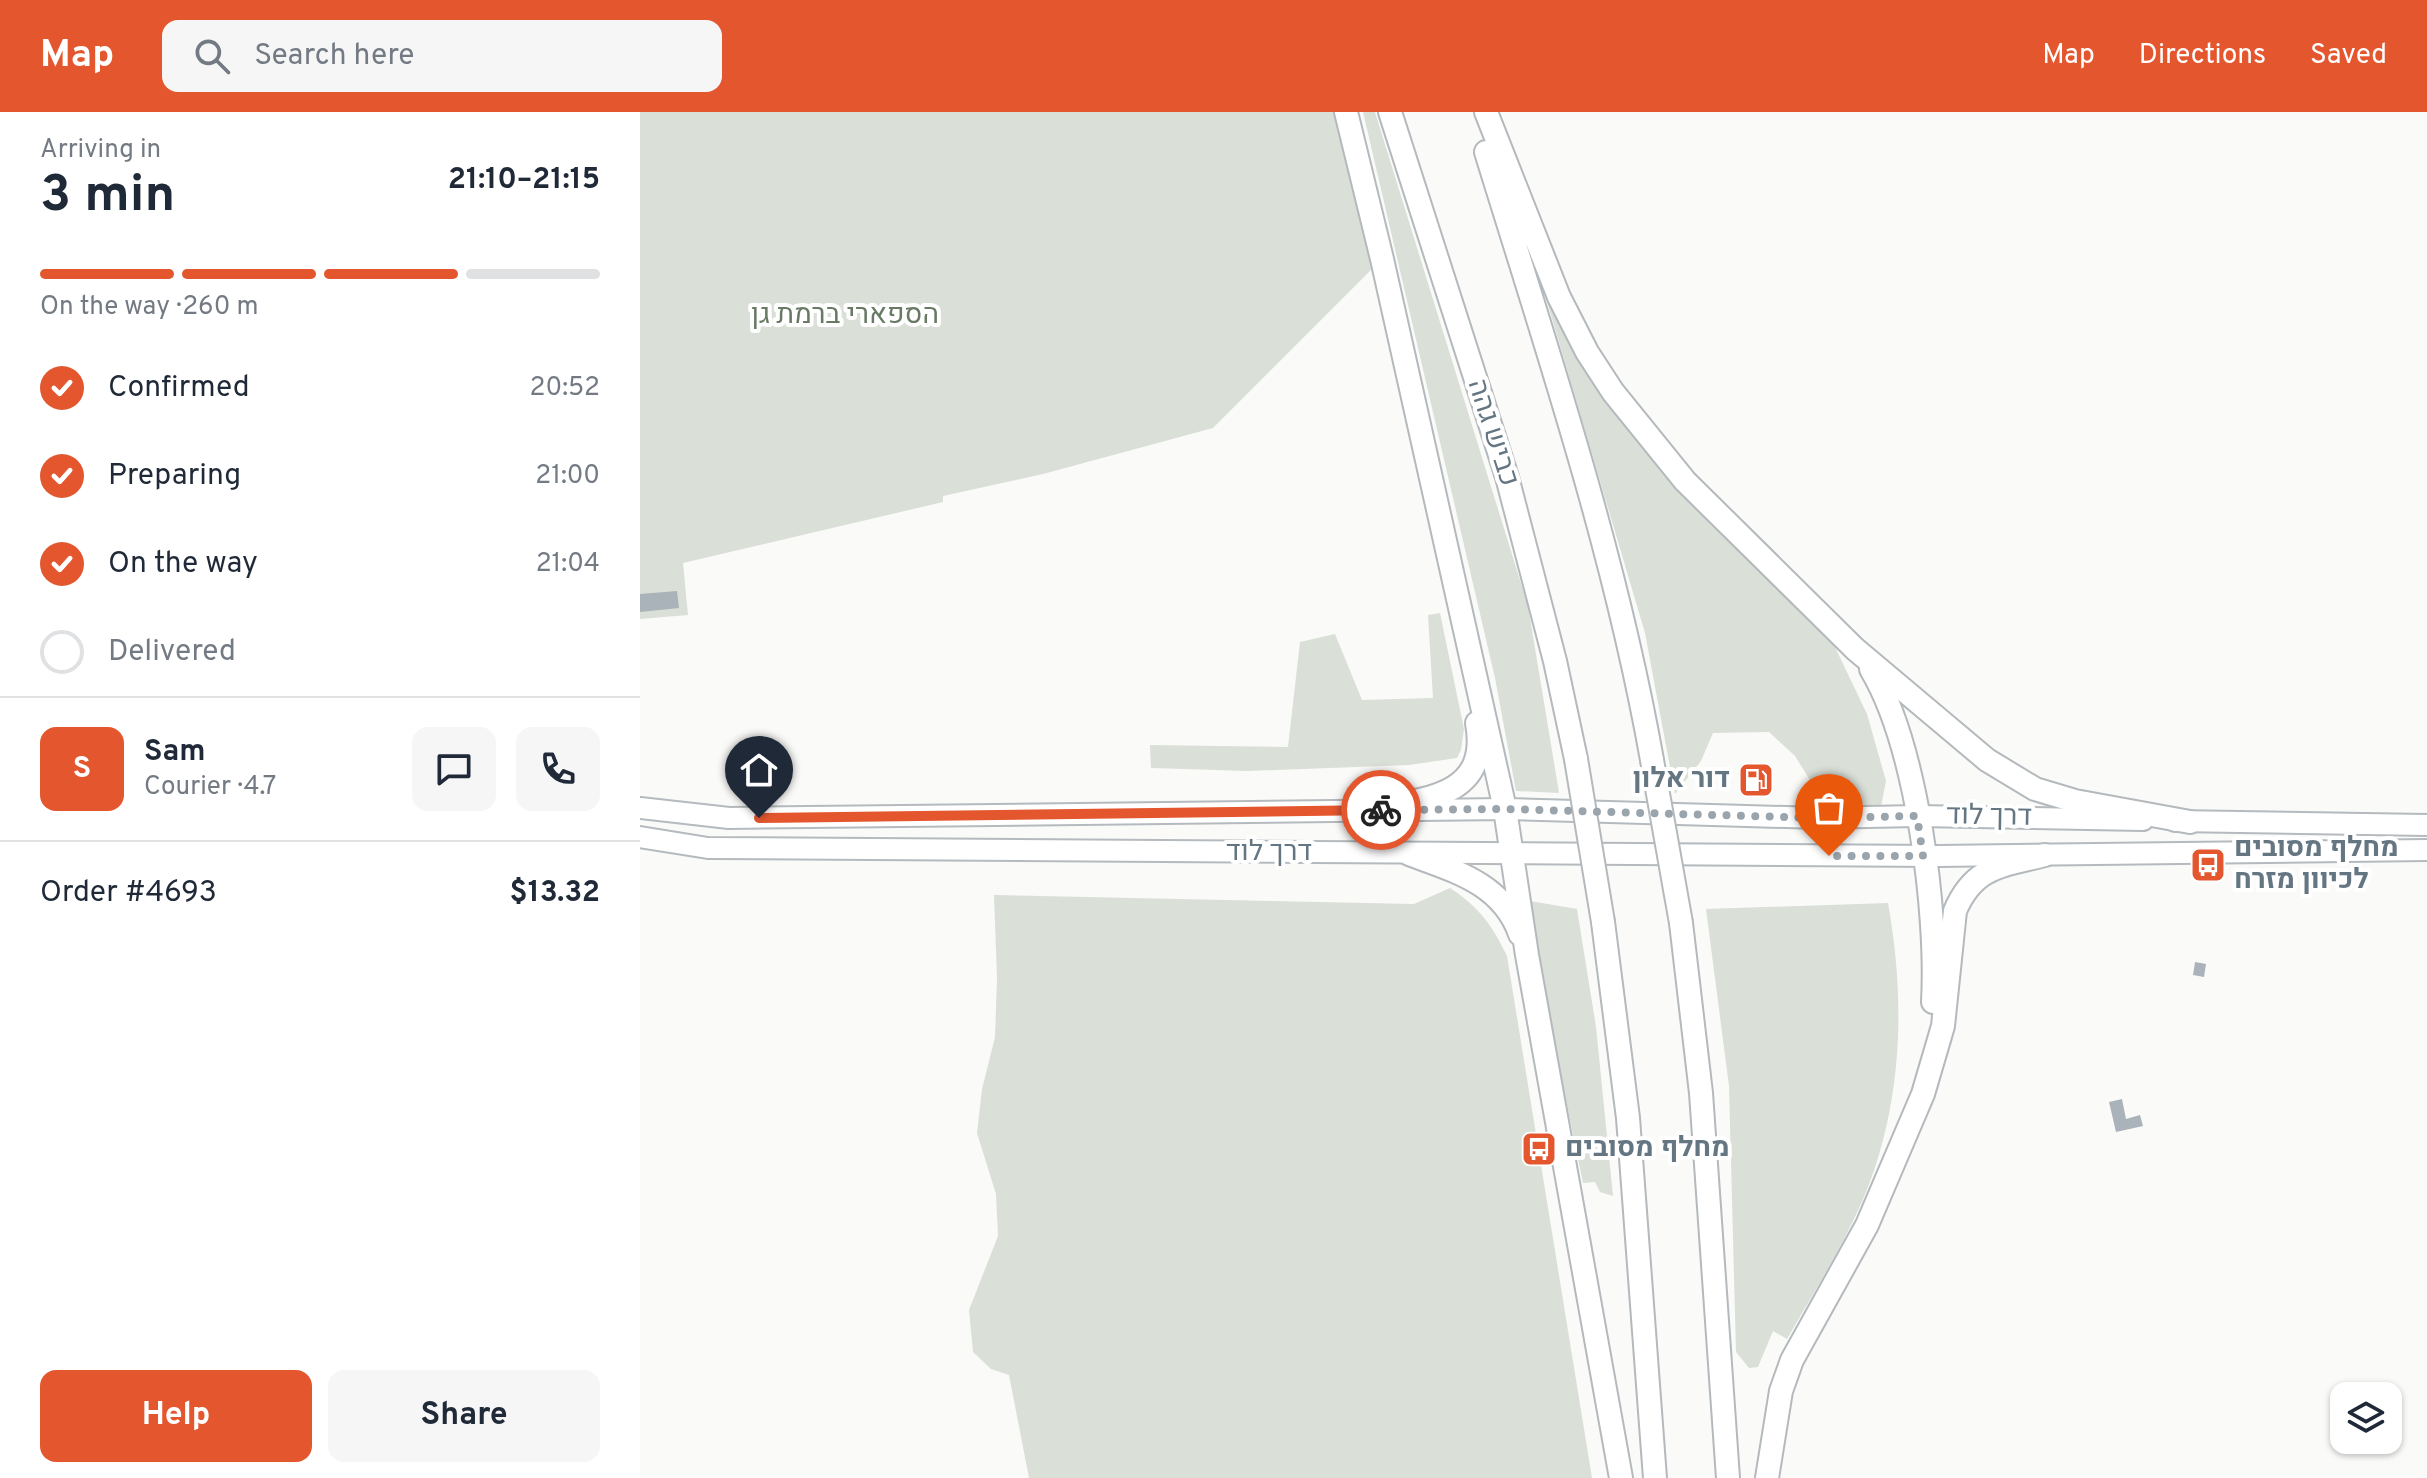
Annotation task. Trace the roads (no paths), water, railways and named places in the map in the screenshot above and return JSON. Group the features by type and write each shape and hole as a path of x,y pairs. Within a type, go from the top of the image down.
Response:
{"highway":[{"path":"1346,112 1505,809 1527,955 1621,1478"},
{"name":"כביש גהה","path":"1390,112 1507,477 1551,646 1576,759 1603,922 1628,1118 1655,1478"},
{"path":"1474,112 1591,498 1630,646 1652,760 1681,923 1701,1093 1728,1478"},
{"path":"1486,112 1559,297 1587,352 1613,392 1685,481 1855,649 1987,760 2035,789 2075,801 2190,822"},
{"path":"1361,810 1434,797 1462,784 1472,773 1477,755 1479,732 1446,579 1434,490"},
{"path":"1855,649 1872,670 1889,702 1917,816 1933,918 1935,968 1923,1094"},
{"path":"1409,854 1471,877 1493,892 1516,922 1527,955"},
{"path":"1767,1478 1781,1391 1792,1360 1867,1225 1923,1094 1943,1026 1955,911 1960,898 1971,882 1989,868 2045,855"}],"main road":[{"name":"דרך לוד","path":"640,808 729,818 1505,809 1818,818 1917,816 2427,825"},
{"name":"דרך לוד","path":"640,837 708,848 1409,854 1923,856 2427,850"}],"place":[{"name":"דור אלון","path":"1756,780"},
{"name":"מחלף מסובים לכיוון מזרח","path":"2208,865"},
{"name":"מחלף מסובים","path":"1539,1149"}],"park label":[{"name":"הספארי ברמת גן","path":"845,316"}]}
